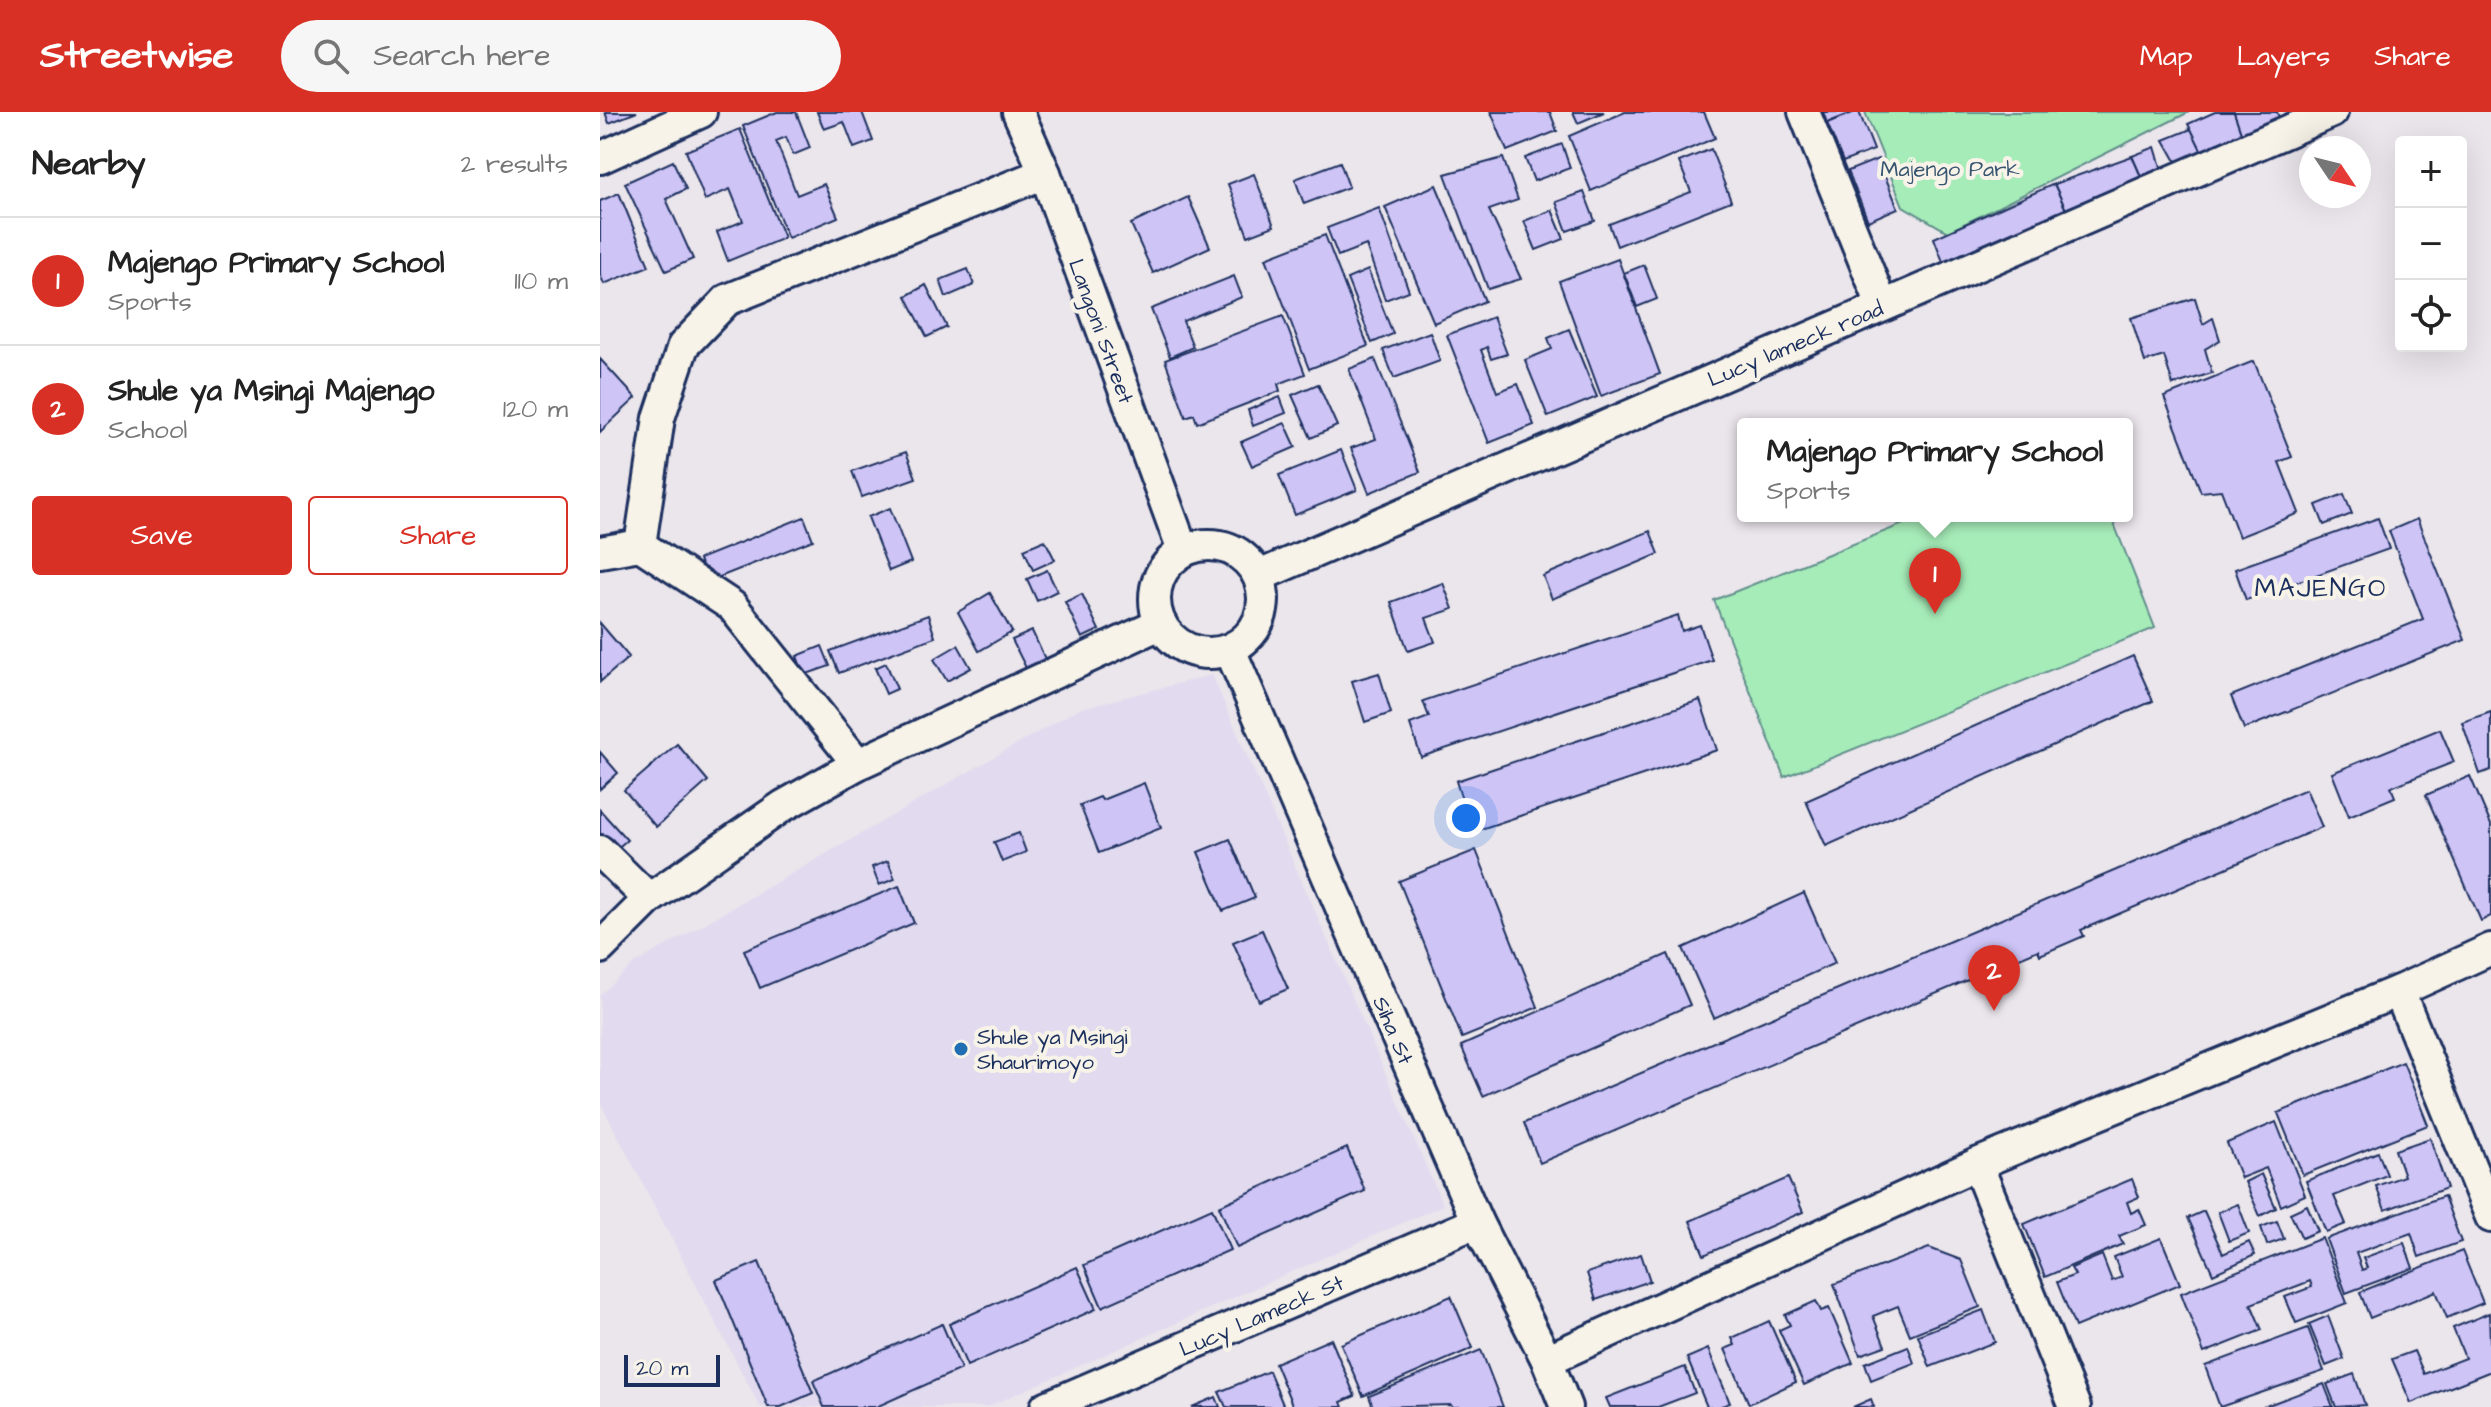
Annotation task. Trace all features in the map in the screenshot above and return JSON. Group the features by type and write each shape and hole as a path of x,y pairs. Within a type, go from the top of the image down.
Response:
{"street":[{"path":"600,158 701,112"},
{"name":"Langoni Street","path":"1018,112 1045,173 1183,551"},
{"path":"1804,112 1882,305"},
{"name":"Lucy lameck road","path":"1259,576 2332,112"},
{"path":"640,545 659,418 683,346 727,300 1045,173"},
{"path":"1217,544 1242,555 1259,576 1264,605 1253,632 1230,650 1203,654 1178,644 1160,624 1154,594 1165,566 1183,551 1217,544"},
{"path":"600,552 640,545 732,606 858,764"},
{"path":"600,948 649,899 783,806 858,764 1160,624"},
{"name":"Siha St","path":"1230,650 1477,1222 1547,1360 1566,1407"},
{"path":"600,851 649,899"},
{"path":"1547,1360 1977,1164 2399,991 2491,949"},
{"path":"2399,991 2491,1217"},
{"path":"1977,1164 2075,1407"},
{"name":"Lucy Lameck St","path":"1046,1407 1477,1222"}],"shaded area":[{"path":"1212,675 1443,1205 987,1407 760,1407 600,1102 600,995 634,964 1078,709"}],"green space":[{"name":"Majengo Park","path":"1865,112 2189,112 1948,232 1903,206"},
{"path":"1908,522 2113,522 2155,628 1784,777 1714,600"}],"building":[{"path":"605,112 637,112 609,123"},
{"path":"777,112 796,112 810,148 793,155 786,137 776,141 797,195 824,184 838,217 788,238 743,126"},
{"path":"817,112 862,112 873,141 854,148 844,122 824,129"},
{"path":"1491,112 1550,112 1557,131 1507,151"},
{"path":"1573,112 1604,112 1578,123"},
{"path":"1625,112 1704,112 1715,138 1591,191 1569,136"},
{"path":"1823,112 1855,112 1827,123"},
{"path":"1859,112 1874,150 1843,162 1827,123"},
{"path":"2215,112 2234,112 2242,135 2202,152 2188,124"},
{"path":"2234,112 2277,112 2280,120 2242,135"},
{"path":"740,129 784,238 728,261 717,232 743,221 730,189 705,200 686,151"},
{"path":"2191,129 2202,152 2177,163 2164,140"},
{"path":"1562,144 1570,168 1534,181 1525,158"},
{"path":"2155,147 2162,170 2142,179 2132,156"},
{"path":"1711,149 1731,201 1617,246 1609,224 1691,192 1679,162"},
{"path":"2132,156 2142,179 2067,212 2054,184"},
{"path":"1503,158 1518,200 1489,210 1521,279 1488,289 1445,174"},
{"path":"1878,159 1898,208 1868,221 1848,171"},
{"path":"673,161 686,189 666,199 693,259 666,271 625,183"},
{"path":"1340,162 1349,187 1304,204 1295,179"},
{"path":"1254,174 1274,226 1248,236 1228,184"},
{"path":"2054,184 2067,212 1945,267 1934,238"},
{"path":"1436,185 1485,301 1434,323 1385,207"},
{"path":"1584,192 1595,221 1567,231 1556,202"},
{"path":"619,193 649,266 604,284 600,274 600,201"},
{"path":"1188,197 1210,247 1153,273 1131,224"},
{"path":"1379,208 1409,291 1385,300 1366,245 1338,256 1327,228"},
{"path":"1552,210 1564,239 1536,250 1524,221"},
{"path":"1325,235 1368,346 1309,369 1266,258"},
{"path":"1618,259 1660,374 1601,396 1559,281"},
{"path":"1644,265 1657,299 1637,307 1624,273"},
{"path":"968,269 974,285 946,297 940,280"},
{"path":"1368,270 1393,334 1372,343 1347,279"},
{"path":"1234,276 1242,297 1183,321 1193,347 1170,357 1151,309"},
{"path":"926,285 947,327 927,337 906,296"},
{"path":"2195,298 2203,324 2213,318 2220,340 2205,349 2212,373 2173,385 2164,356 2145,362 2131,318"},
{"path":"1283,316 1305,374 1278,384 1280,391 1197,423 1194,414 1186,417 1165,360"},
{"path":"1493,317 1507,354 1491,359 1487,347 1481,350 1497,392 1518,384 1534,425 1489,443 1447,335"},
{"path":"1569,329 1597,397 1548,417 1525,360 1552,349 1548,338"},
{"path":"1430,332 1440,361 1394,378 1383,350"},
{"path":"600,359 636,398 600,432"},
{"path":"1375,359 1420,472 1369,493 1351,448 1376,439 1349,369"},
{"path":"2254,361 2292,457 2279,462 2299,513 2239,537 2221,490 2201,492 2164,397"},
{"path":"1318,384 1337,426 1311,438 1292,395"},
{"path":"1280,397 1286,413 1253,426 1248,410"},
{"path":"1285,423 1296,447 1252,466 1241,442"},
{"path":"1341,450 1357,490 1295,515 1279,475"},
{"path":"906,452 916,478 862,497 852,471"},
{"path":"2344,494 2352,514 2324,525 2316,505"},
{"path":"890,508 911,562 889,571 868,517"},
{"path":"804,517 813,540 707,582 699,559"},
{"path":"2378,518 2389,549 2246,600 2235,569"},
{"path":"2417,519 2465,640 2244,729 2231,696 2423,619 2389,531"},
{"path":"1650,531 1659,554 1552,599 1543,576"},
{"path":"1045,540 1055,560 1033,570 1024,549"},
{"path":"1047,570 1057,591 1037,601 1027,579"},
{"path":"1443,583 1453,609 1426,618 1435,642 1408,651 1391,602"},
{"path":"990,593 1012,632 979,651 958,612"},
{"path":"1082,594 1099,630 1082,638 1065,602"},
{"path":"928,615 935,637 839,673 830,651"},
{"path":"1678,615 1682,631 1700,625 1712,660 1421,757 1410,724 1429,717 1423,701"},
{"path":"600,623 629,657 600,682"},
{"path":"1032,631 1046,661 1027,670 1012,640"},
{"path":"958,645 971,668 947,681 934,659"},
{"path":"822,646 830,666 804,675 797,656"},
{"path":"2133,656 2153,701 1826,846 1806,801"},
{"path":"886,663 897,689 886,694 875,668"},
{"path":"1379,673 1391,713 1365,722 1352,681"},
{"path":"1700,700 1717,750 1472,832 1456,781"},
{"path":"2491,712 2491,770 2480,774 2462,722"},
{"path":"2440,729 2454,762 2391,787 2395,797 2349,816 2332,773"},
{"path":"677,744 708,781 656,827 624,790"},
{"path":"600,752 618,773 600,789"},
{"path":"2470,776 2491,825 2491,916 2481,921 2426,795"},
{"path":"1144,783 1161,828 1099,853 1080,805 1100,797 1102,800"},
{"path":"2306,789 2322,827 2081,930 2084,936 2040,955 2038,950 1540,1163 1524,1123"},
{"path":"600,810 627,840 614,851 600,835"},
{"path":"1019,833 1026,852 1002,862 994,842"},
{"path":"1230,839 1255,898 1223,911 1198,852"},
{"path":"1476,850 1538,1007 1462,1038 1399,881"},
{"path":"888,861 895,879 879,885 872,867"},
{"path":"899,886 914,923 760,988 744,950"},
{"path":"1804,893 1835,963 1714,1018 1683,948"},
{"path":"1262,930 1288,989 1259,1001 1233,942"},
{"path":"1668,954 1690,1005 1483,1096 1461,1046"},
{"path":"2403,1062 2428,1125 2303,1175 2278,1113"},
{"path":"2276,1122 2305,1195 2281,1206 2266,1168 2241,1178 2227,1143"},
{"path":"2430,1138 2447,1188 2385,1210 2376,1186 2404,1176 2395,1150"},
{"path":"1347,1148 1365,1191 1237,1248 1219,1206"},
{"path":"2378,1152 2387,1175 2334,1196 2346,1224 2326,1232 2306,1181"},
{"path":"2261,1174 2276,1208 2260,1216 2245,1182"},
{"path":"1788,1178 1803,1212 1704,1255 1690,1221"},
{"path":"2132,1179 2139,1197 2127,1202 2131,1213 2139,1209 2146,1225 2119,1236 2123,1244 2045,1277 2024,1224"},
{"path":"2444,1196 2461,1242 2419,1257 2411,1233 2356,1253 2362,1270 2367,1268 2363,1258 2404,1243 2413,1268 2346,1293 2326,1239"},
{"path":"2238,1204 2249,1233 2229,1241 2218,1212"},
{"path":"2307,1205 2318,1231 2302,1238 2290,1213"},
{"path":"1212,1208 1230,1250 1102,1307 1084,1265"},
{"path":"2204,1211 2223,1254 2249,1242 2255,1255 2213,1274 2188,1218"},
{"path":"2277,1221 2284,1239 2267,1245 2261,1227"},
{"path":"2161,1238 2180,1284 2075,1327 2057,1282 2075,1275 2071,1268 2102,1255 2112,1281 2122,1277 2114,1257"},
{"path":"2322,1238 2347,1303 2296,1323 2285,1297 2312,1287 2310,1281 2251,1304 2262,1330 2204,1353 2181,1293"},
{"path":"1929,1248 1961,1260 1980,1307 1910,1335 1898,1306 1873,1316 1885,1346 1860,1355 1834,1284"},
{"path":"2462,1251 2483,1303 2447,1318 2436,1291 2370,1318 2360,1292"},
{"path":"1641,1254 1650,1281 1596,1300 1587,1273"},
{"path":"759,1262 813,1393 781,1407 768,1407 716,1280"},
{"path":"1077,1267 1096,1309 967,1366 949,1324"},
{"path":"1451,1296 1473,1348 1363,1396 1341,1344"},
{"path":"1816,1301 1821,1311 1829,1308 1853,1363 1804,1385 1779,1330 1790,1325 1785,1315"},
{"path":"1983,1310 1995,1342 1930,1367 1918,1335"},
{"path":"2489,1313 2491,1371 2411,1403 2392,1359 2414,1351 2424,1374 2465,1358 2453,1328"},
{"path":"2328,1316 2344,1359 2326,1366 2309,1324"},
{"path":"1769,1321 1796,1382 1749,1404 1725,1349 1735,1345 1732,1338"},
{"path":"942,1324 961,1369 876,1407 824,1407 813,1381"},
{"path":"2308,1328 2324,1371 2220,1407 2205,1366"},
{"path":"1331,1339 1355,1396 1341,1402 1343,1407 1293,1407 1275,1363"},
{"path":"1908,1346 1914,1363 1871,1380 1865,1363"},
{"path":"1708,1349 1730,1403 1719,1407 1707,1407 1687,1358"},
{"path":"1481,1350 1503,1407 1373,1407 1369,1396"},
{"path":"1685,1367 1695,1393 1658,1407 1610,1407 1606,1398"},
{"path":"1269,1371 1284,1407 1226,1407 1219,1392"},
{"path":"2354,1374 2365,1405 2336,1407 2327,1384"},
{"path":"2324,1384 2333,1407 2263,1407"},
{"path":"1216,1397 1220,1407 1192,1407"},
{"path":"1871,1399 1874,1407 1853,1407"}],"place":[{"name":"Majengo Primary School","path":"1935,614"},
{"name":"Shule ya Msingi Majengo","path":"1994,1011"},
{"name":"Shule ya Msingi Shaurimoyo","path":"961,1049"}],"district":[{"name":"MAJENGO","path":"2321,587"}]}
